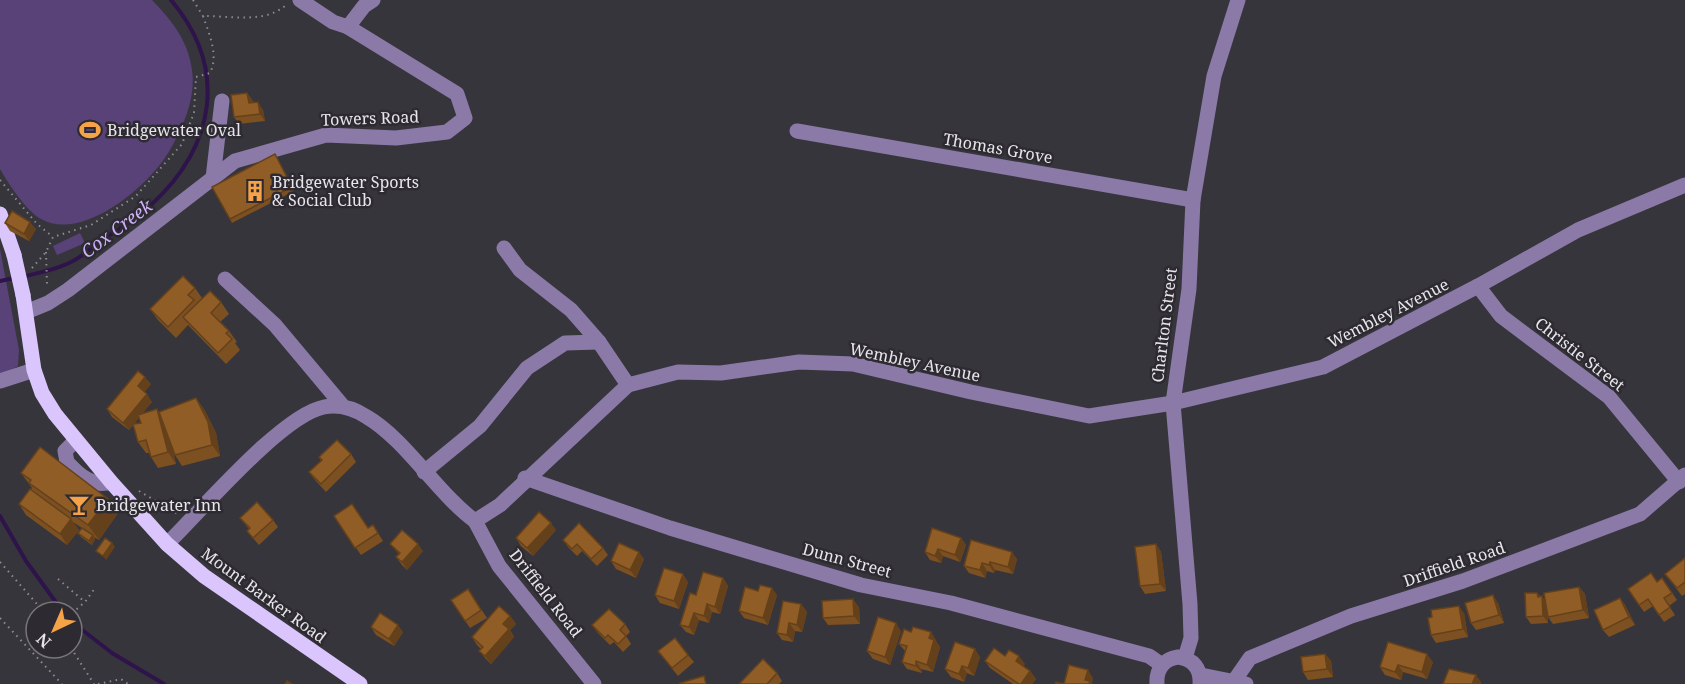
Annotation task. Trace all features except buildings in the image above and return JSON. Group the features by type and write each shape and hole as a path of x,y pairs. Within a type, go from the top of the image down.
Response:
{"main road":[{"name":"Mount Barker Road","path":"0,214 14,255 23,295 34,370 42,393 76,440 167,544 204,576 360,684"}],"street":[{"path":"300,0 333,22 348,27 364,6 373,0"},
{"name":"Charlton Street","path":"1185,658 1191,638 1190,604 1173,403 1189,289 1193,200 1214,76 1238,0"},
{"name":"Towers Road","path":"26,312 48,303 68,290 235,161 326,135 396,138 447,132 465,118 458,94 348,27"},
{"path":"213,178 222,101"},
{"name":"Thomas Grove","path":"797,131 1193,200"},
{"name":"Wembley Avenue","path":"475,521 500,505 525,478 628,385 678,372 721,373 810,362 853,364 971,392 1089,416 1173,403 1323,367 1478,286 1578,230 1685,184"},
{"path":"504,248 520,270 571,310 599,342 628,385"},
{"path":"225,279 275,325 342,405 368,417 458,509 475,521"},
{"name":"Christie Street","path":"1478,286 1501,316 1609,397 1682,479"},
{"path":"424,472 480,426 527,368 565,343 599,342"},
{"path":"0,381 34,370"},
{"path":"167,544 273,437 302,416 322,407 342,405"},
{"path":"76,440 64,451 67,462 94,484 102,485 111,482"},
{"name":"Dunn Street","path":"525,478 670,528 861,585 951,603 1149,656 1162,665"},
{"name":"Driffield Road","path":"1240,682 1250,658 1258,654 1351,615 1463,581 1640,514 1682,479"},
{"name":"Driffield Road","path":"475,521 499,566 594,684"},
{"path":"1157,684 1158,671 1172,658 1185,658 1195,664 1201,679 1240,682"}],"path":[{"path":"52,237 91,225 136,196 182,144 195,113 196,77 210,73 214,50 203,16 193,0"},
{"path":"203,16 278,14 292,0"},
{"path":"0,180 19,204 52,237"},
{"path":"30,270 46,252 52,237"},
{"path":"46,252 47,286"},
{"path":"133,492 139,491 185,518"},
{"path":"0,562 33,600"},
{"path":"58,579 85,602 95,588"},
{"path":"0,618 62,684"},
{"path":"79,660 96,684 121,679 128,684"}],"shaded area":[{"name":"Bridgewater Oval","path":"0,0 152,0 172,23 187,49 193,80 191,100 176,139 149,178 133,193 96,217 76,223 58,224 41,219 24,203 0,169"},
{"path":"80,233 85,243 57,255 53,246"},
{"path":"0,249 19,350 18,366 0,377"}],"waterway":[{"name":"Cox Creek","path":"21,277 55,269 80,257 151,205 173,182 189,158 201,132 207,106 207,80 201,53 189,26 171,0"},
{"name":"Cox Creek","path":"0,281 14,278"},
{"name":"Cox Creek","path":"0,516 26,561 54,600"},
{"name":"Cox Creek","path":"84,631 112,653 164,684"}],"place":[{"name":"Bridgewater Oval","path":"90,130"},
{"name":"Bridgewater Sports & Social Club","path":"255,191"},
{"name":"Bridgewater Inn","path":"79,505"}]}
